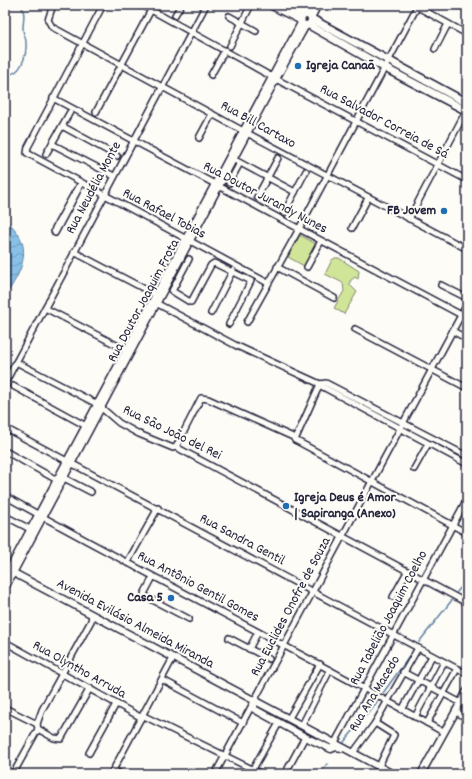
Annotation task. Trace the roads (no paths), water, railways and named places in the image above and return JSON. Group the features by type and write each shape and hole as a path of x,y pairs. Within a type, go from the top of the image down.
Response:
{"main road":[{"path":"271,5 389,60 467,108"},
{"path":"283,5 385,68 467,108"},
{"name":"Rua Doutor Joaquim Frota","path":"306,20 309,5"},
{"name":"Rua Doutor Joaquim Frota","path":"306,20 317,5"}],"street":[{"name":"Rua Bill Cartaxo","path":"52,5 48,20 52,27 326,176 467,249"},
{"path":"53,98 103,5"},
{"name":"Rua Salvador Correia de Sá","path":"142,5 274,78 467,180"},
{"path":"175,16 181,5"},
{"name":"Rua Neudélia Monte","path":"5,383 206,5"},
{"path":"230,46 251,5"},
{"path":"247,322 299,229 385,68 416,6 467,34"},
{"path":"96,112 151,10"},
{"path":"229,16 256,31"},
{"name":"Rua Doutor Joaquim Frota","path":"5,578 40,515 57,480 70,462 306,20"},
{"path":"435,49 448,24"},
{"path":"211,75 225,50"},
{"name":"Rua Doutor Jurandy Nunes","path":"53,98 467,318"},
{"name":"Rua Rafael Tobias","path":"53,98 28,147 28,154 81,184 268,283"},
{"path":"409,219 467,108"},
{"path":"46,154 70,112"},
{"path":"199,138 212,114"},
{"path":"62,126 117,156"},
{"path":"52,144 114,176"},
{"path":"231,158 295,192"},
{"path":"257,197 278,158"},
{"path":"229,183 240,163"},
{"path":"284,213 306,171"},
{"path":"78,190 75,192 55,228 55,233 78,193 81,184"},
{"path":"352,228 368,198"},
{"path":"307,267 321,240"},
{"path":"74,252 159,296"},
{"path":"189,259 172,291 190,302 211,265 216,264 251,282 229,324"},
{"path":"211,313 236,265"},
{"path":"277,267 334,298"},
{"path":"441,285 467,298"},
{"path":"155,303 228,342 320,384 400,430 467,464"},
{"name":"Rua Euclides Onofre de Souza","path":"215,774 467,304"},
{"path":"45,308 129,352"},
{"path":"355,329 467,388"},
{"path":"452,331 467,339"},
{"name":"Rua São João del Rei","path":"16,362 99,407 119,423 139,434 173,448 176,446 407,572 467,603"},
{"path":"320,384 326,383 467,456"},
{"path":"295,440 320,384"},
{"path":"13,386 86,426"},
{"path":"176,446 201,398 293,437 295,440 372,483 467,533"},
{"name":"Rua Doutor Joaquim Frota","path":"5,588 9,571 30,529 64,478 86,426 99,407"},
{"name":"Rua Sandra Gentil","path":"5,428 158,508 467,674"},
{"path":"414,468 428,444"},
{"path":"5,451 57,480"},
{"path":"64,478 91,492"},
{"name":"Rua Antônio Gentil Gomes","path":"5,496 153,577 320,664 386,702 443,732"},
{"name":"Rua Tabelião Joaquim Coelho","path":"331,749 467,499"},
{"path":"127,563 158,508"},
{"path":"5,516 30,529"},
{"name":"Avenida Evilásio Almeida Miranda","path":"9,571 289,718 392,774"},
{"path":"393,597 407,572"},
{"path":"153,577 144,594 145,596 189,619"},
{"path":"13,774 37,727 42,710 63,673 92,614"},
{"path":"249,649 258,632"},
{"path":"229,638 269,660"},
{"name":"Rua Olyntho Arruda","path":"5,642 90,688 116,704 226,755 262,774"},
{"name":"Rua Ana Macedo","path":"353,753 375,723 418,648"},
{"path":"402,710 432,656"},
{"path":"121,774 112,772 174,658"},
{"path":"414,717 444,662"},
{"path":"289,718 320,664"},
{"path":"427,723 457,669"},
{"path":"302,725 330,670"},
{"path":"403,672 461,703"},
{"path":"163,680 243,723"},
{"path":"5,708 54,738 61,739 90,688"},
{"path":"421,774 443,732 467,692"},
{"name":"Avenida Evilásio Almeida Miranda","path":"254,700 254,709 279,723 331,749 336,747 344,749"},
{"path":"89,752 116,704"},
{"path":"456,712 467,718"},
{"path":"253,769 279,723"},
{"path":"375,723 394,735 379,766"},
{"path":"285,774 305,737"}],"water":[{"path":"5,220 20,238 23,247 23,256 17,276 5,296"}],"waterway":[{"path":"5,74 11,74 19,69 24,59 26,40 23,32 24,14 21,5"},
{"path":"457,592 467,580"},
{"path":"419,642 452,600"},
{"path":"383,693 414,650"},
{"path":"344,742 377,702"},
{"path":"320,774 327,764"}],"place":[{"name":"Igreja Canaã","path":"298,66"},
{"name":"FB Jovem","path":"444,211"},
{"name":"Igreja Deus é Amor | Sapiranga (Anexo)","path":"286,506"},
{"name":"Casa 5","path":"171,598"}]}
